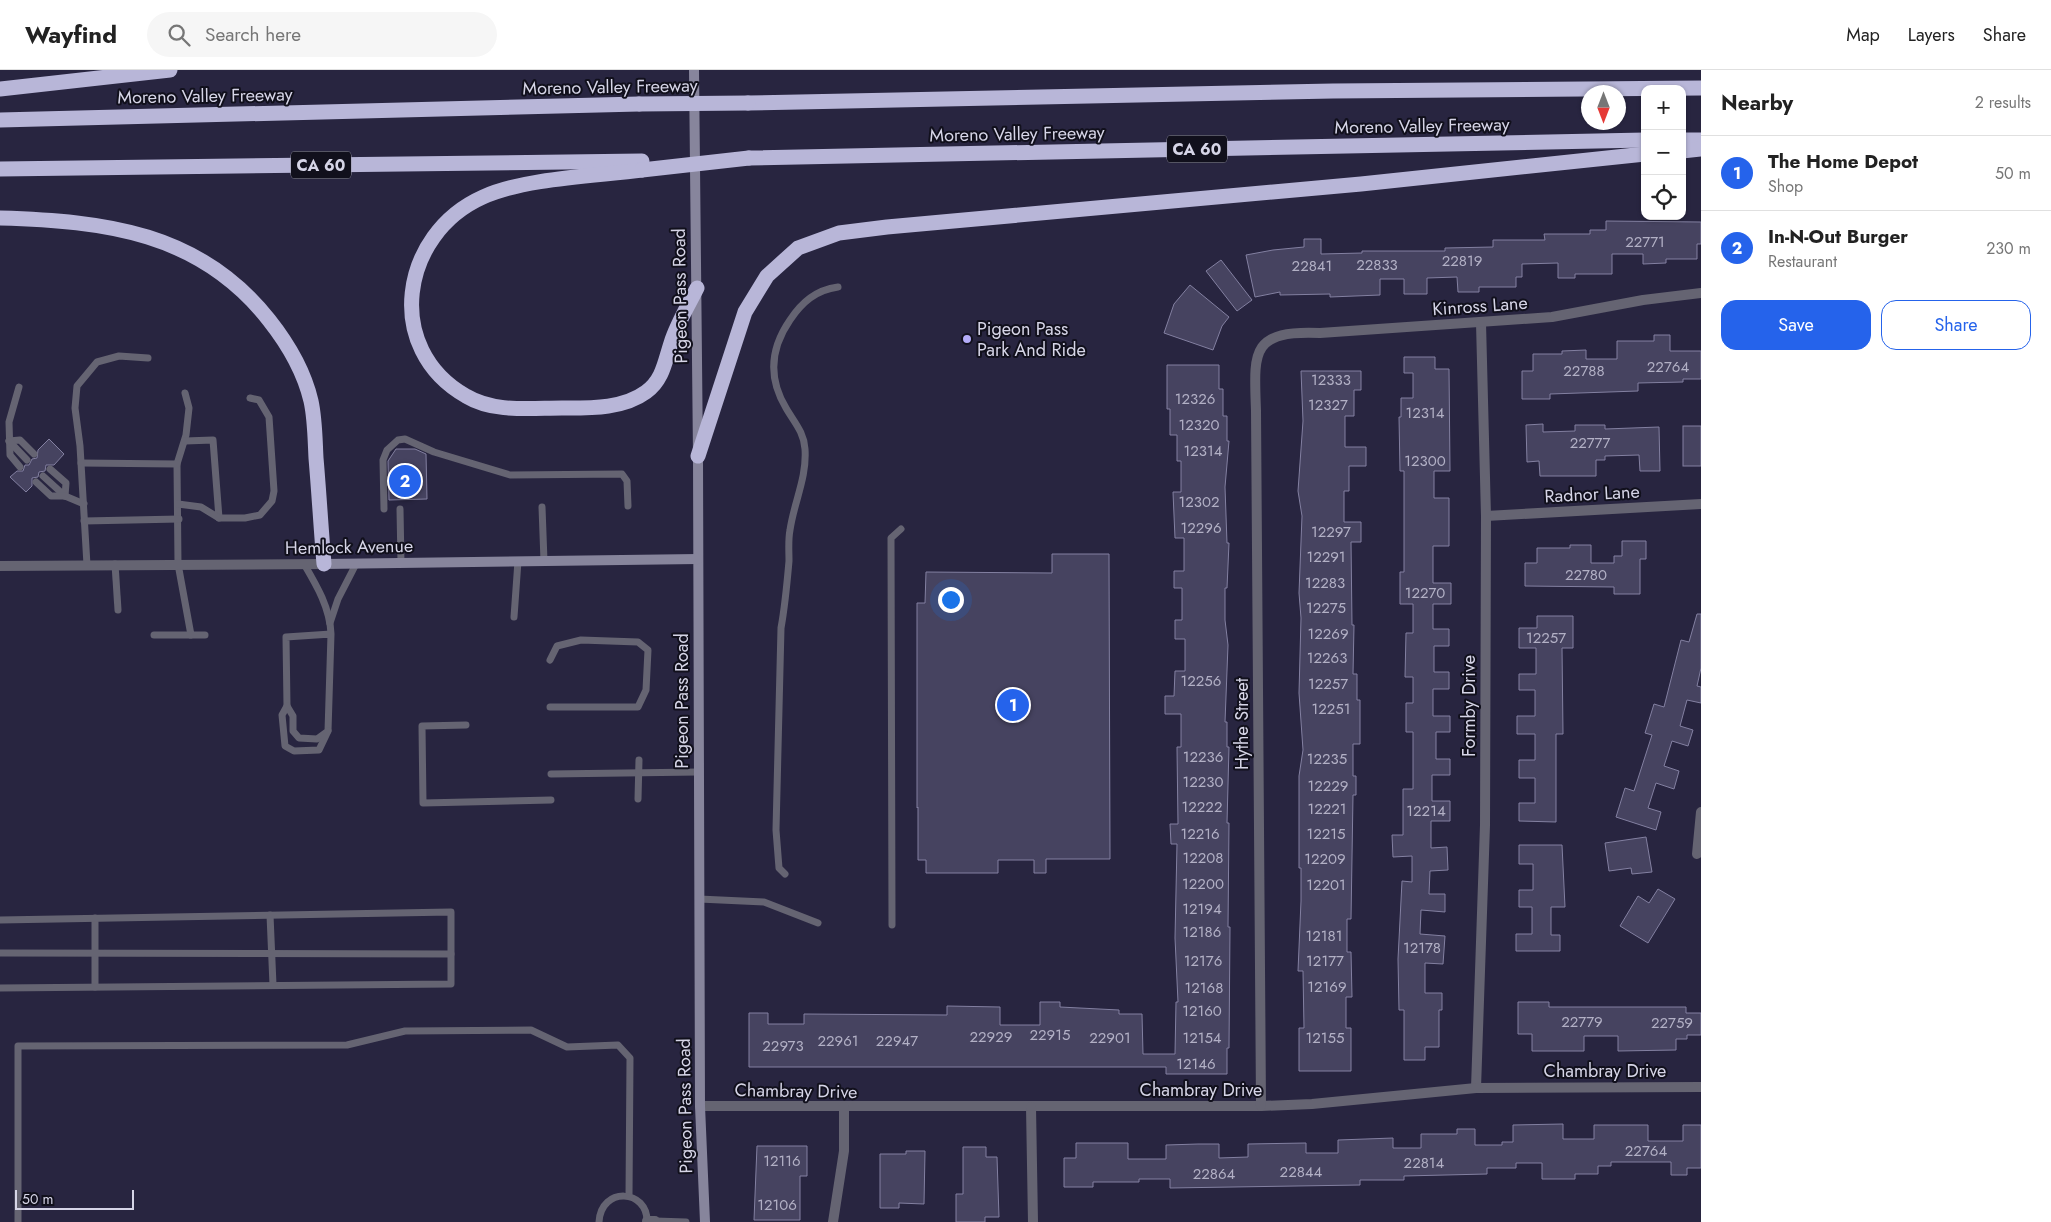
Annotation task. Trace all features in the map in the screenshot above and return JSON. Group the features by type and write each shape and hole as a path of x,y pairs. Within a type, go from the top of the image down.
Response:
{"highway":[{"path":"0,89 170,70"},
{"name":"Moreno Valley Freeway","path":"0,120 639,104 748,104 1333,91 1701,88"},
{"name":"Moreno Valley Freeway","path":"0,170 642,165 749,158 1641,140"},
{"path":"1686,140 1701,140"},
{"path":"1686,151 1701,149"},
{"path":"698,456 745,312 767,276 798,248 839,233 1361,184 1641,154"},
{"path":"642,165 503,188 462,207 434,235 424,251 415,275 411,303 412,325 422,352 433,369 448,384 467,397 487,404 510,408 573,408 616,405 640,396 657,382 664,368 671,342 697,288"},
{"path":"0,218 110,226 166,242 215,268 253,299 278,332 297,363 311,401 324,564"}],"main road":[{"name":"Pigeon Pass Road","path":"694,70 698,456 700,1106 706,1222"},
{"name":"Hemlock Avenue","path":"324,564 698,559"}],"street":[{"name":"Kinross Lane","path":"1262,344 1276,336 1295,332 1320,333 1552,317 1643,300 1701,293"},
{"name":"Formby Drive","path":"1476,1088 1485,825 1486,516 1481,323"},
{"name":"Hythe Street","path":"1261,1106 1256,411 1254,367 1256,355 1262,344"},
{"name":"Radnor Lane","path":"1486,516 1701,504"},
{"name":"Hemlock Avenue","path":"0,566 324,564"},
{"path":"1697,854 1701,812"},
{"name":"Chambray Drive","path":"700,1106 844,1108 1261,1106 1312,1104 1476,1088 1701,1087"},
{"path":"1031,1107 1032,1222"},
{"path":"833,1222 844,1151 844,1108"}],"lane":[{"path":"785,874 779,868 776,830 781,628 786,602 790,530 805,471 805,448 799,427 786,409 777,390 772,366 778,340 797,308 816,294 838,287"},
{"path":"87,565 81,463 75,408 77,386 97,362 119,356 148,358"},
{"path":"19,387 8,422 10,455 20,467"},
{"path":"185,394 189,408 185,441 177,464 178,564 191,635"},
{"path":"178,504 202,507 219,518 245,518 260,515 272,502 274,491 269,417 259,400 250,398"},
{"path":"384,509 384,455 392,444 398,440 405,439 434,452 510,475 622,474 627,481 628,506"},
{"path":"9,441 20,440 34,454"},
{"path":"185,441 213,440 219,518"},
{"path":"9,441 27,460"},
{"path":"81,463 177,464"},
{"path":"50,468 66,483 65,496"},
{"path":"43,476 65,496 84,504"},
{"path":"36,482 51,496 65,496"},
{"path":"542,507 544,561"},
{"path":"400,509 402,562"},
{"path":"84,521 179,519"},
{"path":"892,925 891,538 901,529"},
{"path":"514,617 518,561"},
{"path":"115,564 118,610"},
{"path":"304,564 322,595 330,623 331,634 328,731 319,750 294,751 285,746 282,715 287,706 286,637 331,634"},
{"path":"330,623 338,599 356,564"},
{"path":"154,635 205,635"},
{"path":"550,660 557,646 581,640 638,642 648,650 646,690 638,707 550,707"},
{"path":"287,706 293,716 293,731 299,738 317,739 328,731"},
{"path":"466,724 422,726 423,803 551,800"},
{"path":"638,760 638,799"},
{"path":"551,774 698,772"},
{"path":"699,899 764,902 818,923"},
{"path":"0,920 451,912 451,984 0,988"},
{"path":"270,915 273,985"},
{"path":"95,918 95,987"},
{"path":"0,953 451,954"},
{"path":"18,1222 18,1046 347,1045 405,1031 531,1030 567,1047 618,1045 630,1058 629,1196"},
{"path":"599,1222 603,1206 610,1199 619,1196 629,1196 637,1200 644,1208 650,1221 686,1222"}],"building":[{"path":"1606,221 1701,222 1701,244 1697,244 1697,259 1666,259 1666,263 1643,264 1643,254 1612,254 1612,274 1575,274 1575,278 1558,278 1558,263 1522,264 1522,277 1516,277 1516,287 1479,287 1479,292 1458,292 1457,277 1427,278 1427,294 1404,294 1404,279 1380,279 1380,295 1330,297 1330,294 1280,295 1280,292 1255,297 1246,255 1304,247 1304,239 1321,239 1321,254 1362,253 1362,251 1445,251 1445,248 1493,247 1493,240 1545,240 1544,234 1590,234 1590,230 1606,230"},
{"path":"1221,260 1252,300 1237,311 1206,271"},
{"path":"1190,285 1229,317 1222,326 1213,350 1164,333 1174,304"},
{"path":"1654,335 1670,335 1670,351 1701,351 1701,379 1683,379 1683,382 1638,383 1638,391 1550,394 1550,399 1522,399 1522,371 1533,371 1533,354 1562,354 1562,351 1586,350 1586,359 1617,359 1617,341 1654,341"},
{"path":"1404,357 1435,357 1435,369 1449,369 1450,471 1434,471 1434,498 1449,498 1449,546 1433,546 1433,583 1451,583 1451,604 1433,604 1433,629 1449,629 1449,646 1434,646 1434,672 1449,672 1449,689 1433,689 1433,716 1450,716 1450,732 1436,732 1436,759 1450,759 1450,775 1432,775 1432,801 1450,801 1450,821 1431,821 1431,848 1447,847 1448,870 1430,871 1429,894 1445,894 1445,912 1421,910 1420,934 1445,936 1443,964 1425,963 1425,993 1442,993 1442,1010 1439,1010 1439,1047 1425,1047 1425,1060 1404,1060 1404,1010 1399,1010 1398,959 1402,881 1412,882 1412,856 1393,857 1392,835 1403,835 1403,789 1413,789 1413,732 1406,732 1406,703 1413,703 1413,677 1405,677 1406,633 1413,633 1413,604 1400,604 1400,572 1404,572 1404,471 1400,471 1399,417 1401,417 1401,398 1413,398 1413,373 1404,373"},
{"path":"1167,365 1219,365 1219,389 1223,389 1223,416 1227,416 1227,441 1229,441 1225,487 1227,543 1229,543 1227,588 1225,588 1225,620 1228,645 1225,722 1227,722 1227,747 1229,747 1227,823 1229,823 1228,927 1230,927 1227,1074 1166,1074 1166,1067 749,1067 749,1013 768,1013 768,1024 804,1024 804,1014 947,1015 947,1006 1000,1007 1000,1025 1040,1025 1040,1002 1060,1002 1060,1007 1119,1010 1119,1014 1142,1014 1143,1054 1175,1054 1176,1002 1178,1002 1175,938 1177,844 1171,844 1170,824 1178,824 1177,747 1181,747 1181,714 1165,714 1165,696 1174,696 1175,671 1185,671 1185,639 1175,639 1175,620 1182,620 1182,588 1174,588 1174,571 1184,571 1184,538 1175,538 1173,492 1181,492 1181,461 1177,461 1177,435 1170,435 1170,409 1167,409"},
{"path":"1301,371 1361,371 1361,390 1354,390 1354,416 1345,416 1345,447 1366,447 1366,466 1349,466 1349,491 1344,491 1344,522 1361,522 1361,542 1351,542 1352,625 1354,625 1353,674 1357,674 1357,700 1360,700 1360,744 1353,744 1353,776 1356,776 1356,795 1353,795 1351,919 1347,919 1347,952 1351,952 1352,997 1346,997 1346,1028 1351,1028 1351,1071 1299,1071 1299,1028 1304,1028 1303,971 1298,971 1301,901 1299,776 1303,750 1299,693 1301,618 1299,593 1302,516 1298,491 1303,421"},
{"path":"1543,424 1543,432 1575,431 1575,425 1605,425 1605,429 1659,427 1660,471 1640,471 1639,455 1605,456 1605,460 1596,460 1596,476 1540,476 1539,461 1527,462 1526,425"},
{"path":"1683,426 1701,426 1701,466 1683,466"},
{"path":"49,439 64,454 54,465 46,465 45,471 39,472 38,477 32,478 32,486 26,492 10,477 17,471 23,471 25,465 29,465 32,459 37,458 38,450"},
{"path":"396,449 415,449 426,454 427,499 389,500 388,461"},
{"path":"1622,541 1646,541 1646,559 1640,559 1640,594 1614,594 1614,587 1525,586 1525,563 1537,563 1537,548 1570,548 1570,545 1591,545 1591,563 1614,563 1614,556 1622,556"},
{"path":"1052,554 1109,554 1110,859 1046,859 1046,873 1034,873 1034,860 998,860 998,873 926,873 926,860 918,860 917,603 925,603 926,572 1052,573"},
{"path":"1697,614 1701,614 1701,668 1697,686 1701,687 1701,703 1687,700 1680,726 1693,730 1688,746 1672,741 1664,766 1679,771 1674,789 1656,783 1648,808 1661,812 1656,830 1616,817 1625,788 1634,791 1652,735 1645,733 1654,704 1664,707 1681,640 1689,642"},
{"path":"1537,616 1573,616 1573,648 1562,648 1563,734 1556,734 1556,822 1519,821 1519,803 1535,803 1535,778 1519,778 1519,760 1535,760 1535,734 1517,734 1517,716 1535,716 1535,690 1519,690 1519,674 1536,674 1536,648 1519,648 1519,628 1537,628"},
{"path":"1646,837 1652,872 1632,874 1631,868 1609,871 1605,843"},
{"path":"1519,845 1562,845 1565,907 1551,907 1551,935 1560,935 1560,951 1516,951 1516,934 1532,934 1532,907 1519,907 1519,890 1533,890 1533,864 1519,864"},
{"path":"1658,889 1675,899 1648,943 1620,926 1638,896 1649,903"},
{"path":"1518,1002 1549,1002 1549,1007 1686,1007 1686,1013 1701,1013 1701,1035 1687,1035 1687,1039 1676,1039 1676,1050 1618,1051 1618,1036 1584,1036 1584,1051 1532,1051 1532,1034 1518,1034"},
{"path":"1563,1124 1563,1139 1594,1139 1594,1125 1648,1125 1648,1141 1683,1141 1683,1125 1701,1125 1701,1168 1687,1168 1687,1175 1671,1175 1671,1162 1611,1162 1611,1166 1598,1166 1598,1174 1575,1174 1575,1179 1542,1179 1542,1163 1516,1163 1516,1168 1487,1168 1487,1174 1404,1176 1404,1180 1360,1180 1360,1185 1170,1188 1170,1179 1139,1179 1139,1182 1093,1182 1093,1187 1064,1187 1064,1158 1076,1158 1076,1143 1128,1143 1128,1159 1166,1159 1166,1145 1198,1144 1219,1144 1219,1158 1248,1157 1248,1144 1306,1143 1306,1153 1338,1153 1338,1140 1393,1138 1393,1148 1421,1148 1421,1134 1457,1134 1457,1129 1475,1129 1475,1145 1502,1145 1502,1142 1513,1142 1513,1125"},
{"path":"757,1146 807,1146 807,1176 800,1176 800,1220 754,1220"},
{"path":"963,1147 986,1147 986,1157 997,1157 999,1217 985,1217 985,1222 956,1222 956,1194 963,1194"},
{"path":"906,1151 925,1151 924,1204 899,1203 899,1208 880,1208 880,1154 906,1154"}],"place":[{"name":"Pigeon Pass Park And Ride","path":"967,339"},
{"name":"In-N-Out Burger","path":"405,481"},
{"name":"The Home Depot","path":"1013,705"}]}
